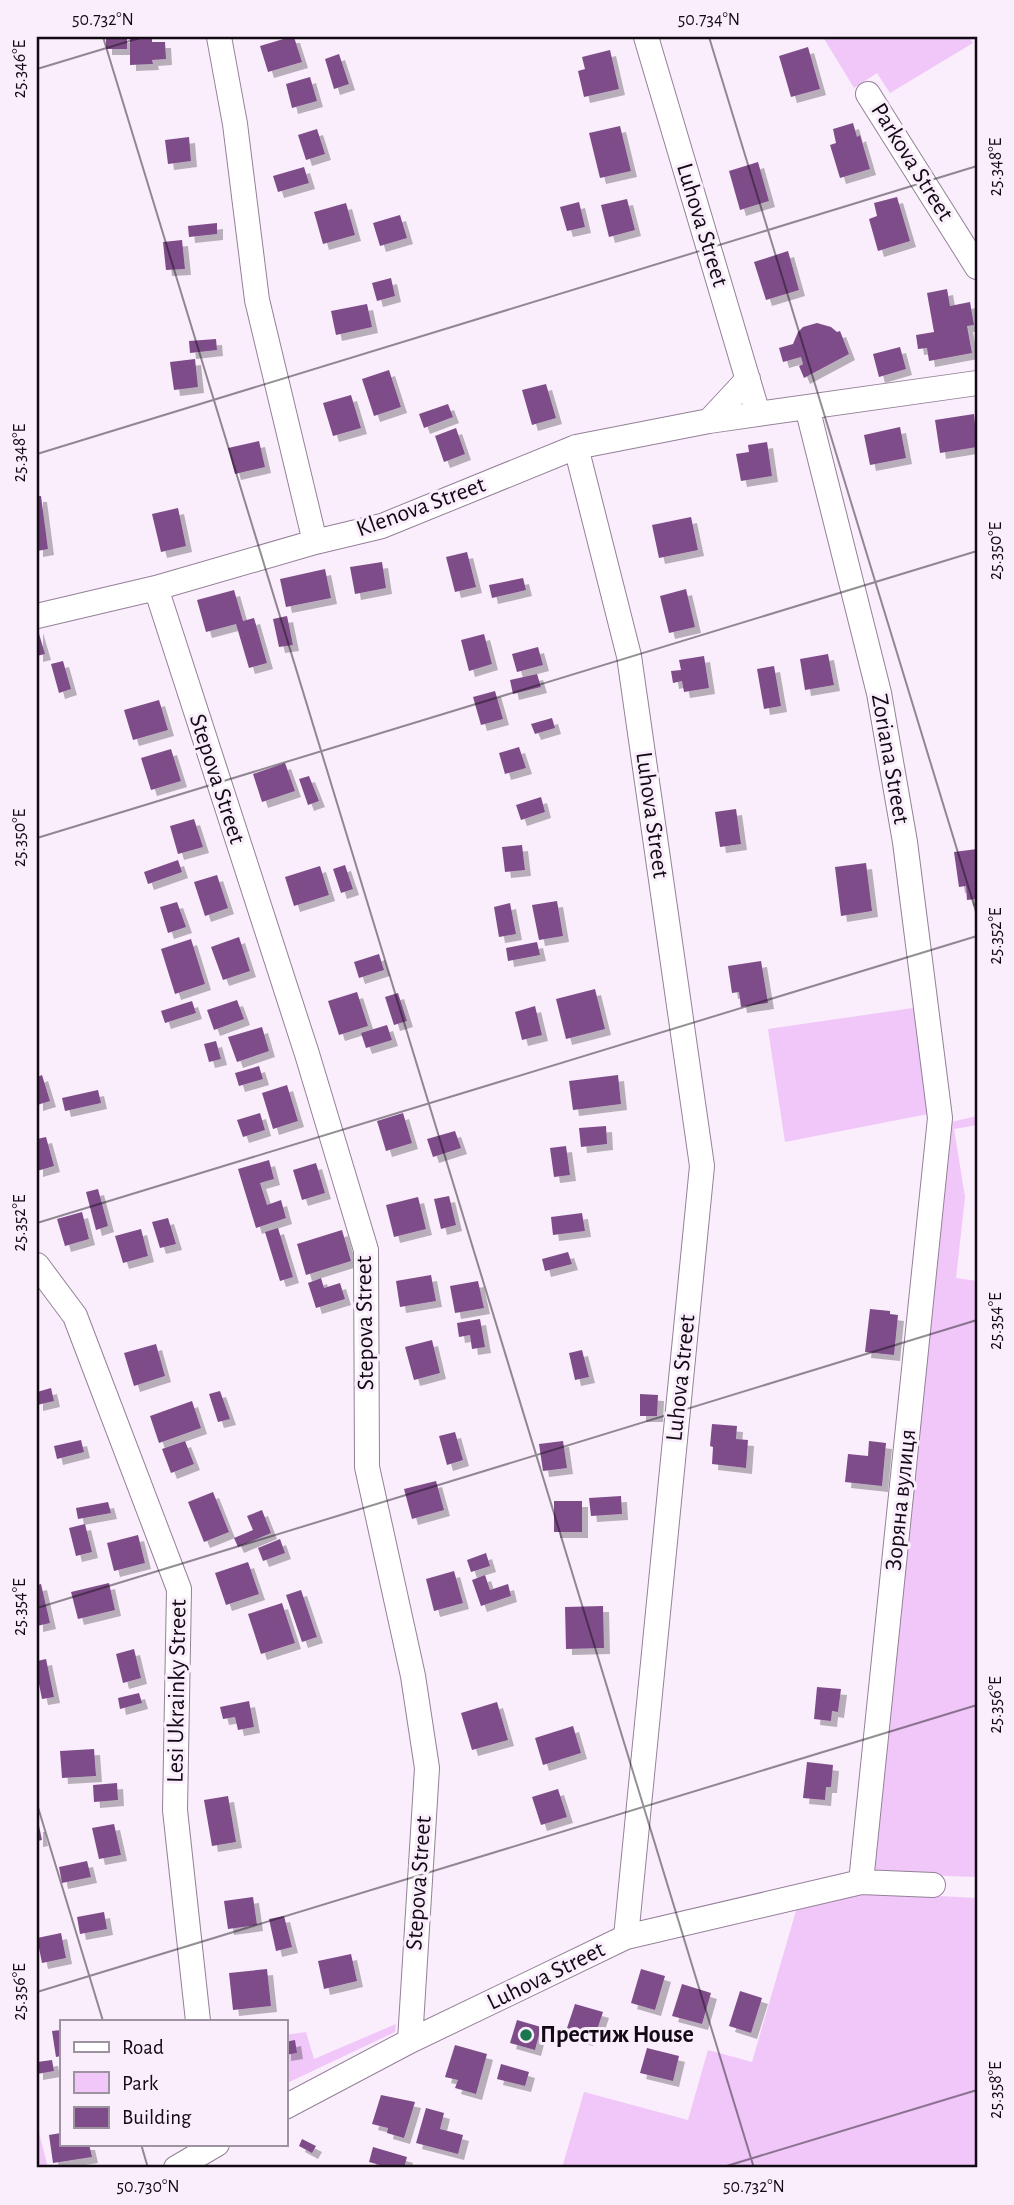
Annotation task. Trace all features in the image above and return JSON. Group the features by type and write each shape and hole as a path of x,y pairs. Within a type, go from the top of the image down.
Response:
{"street":[{"path":"219,37 235,124 257,300 315,542"},
{"name":"Luhova Street","path":"646,37 758,414"},
{"name":"Parkova Street","path":"868,94 977,267"},
{"path":"709,421 748,379"},
{"name":"Klenova Street","path":"37,616 156,588 315,542 382,526 576,447 709,421 977,383"},
{"name":"Zoriana Street","path":"807,407 879,693 905,842 940,1118 861,1882"},
{"name":"Luhova Street","path":"287,2107 410,2041 626,1937 702,1166 629,656 576,447"},
{"name":"Stepova Street","path":"156,588 307,1054 366,1250 367,1467 413,1676 426,1768 410,2041"},
{"name":"Lesi Ukrainky Street","path":"37,1265 75,1316 179,1589 175,1810 198,2020"},
{"path":"626,1937 861,1882 933,1885"},
{"path":"176,2168 211,2146"}],"green space":[{"path":"823,37 969,37 973,43 890,93 877,73 854,88"},
{"path":"920,1007 933,1113 785,1142 768,1029"},
{"path":"977,1116 977,1125 954,1129 965,1197 956,1278 977,1281 977,1877 869,1873 947,1123"},
{"path":"860,1892 977,1898 977,2168 562,2168 584,2092 688,2120 708,2050 752,2062 798,1904"},
{"path":"396,2024 395,2032 287,2083 287,2035 306,2032 314,2059"},
{"path":"37,2125 48,2168 37,2163"}],"building":[{"path":"106,37 127,37 127,49 106,49"},
{"path":"130,37 152,37 152,42 165,42 166,59 152,60 153,64 130,65"},
{"path":"294,37 302,62 268,72 260,46"},
{"path":"808,47 820,89 791,97 779,56"},
{"path":"610,50 619,89 584,97 578,71 585,69 582,57"},
{"path":"339,54 349,84 334,89 325,59"},
{"path":"310,77 317,101 292,108 286,84"},
{"path":"853,123 857,137 860,135 870,169 840,178 830,145 836,143 833,129"},
{"path":"620,126 631,171 600,178 589,133"},
{"path":"317,129 325,154 306,160 298,135"},
{"path":"189,137 191,161 168,164 165,140"},
{"path":"758,162 769,201 740,210 729,171"},
{"path":"304,167 309,183 278,192 273,176"},
{"path":"897,197 910,241 878,251 869,219 877,216 874,203"},
{"path":"627,199 635,230 609,237 601,205"},
{"path":"579,202 585,227 567,231 560,207"},
{"path":"346,203 355,235 323,244 314,212"},
{"path":"400,215 407,238 380,246 373,223"},
{"path":"217,223 217,234 189,237 188,226"},
{"path":"182,240 185,269 166,270 163,242"},
{"path":"788,251 799,290 766,300 754,262"},
{"path":"391,278 395,296 377,301 372,283"},
{"path":"947,289 950,306 970,302 974,325 967,326 972,353 929,361 927,348 918,349 916,335 934,332 927,293"},
{"path":"367,304 372,327 336,335 331,311"},
{"path":"817,323 840,331 849,354 804,378 799,366 803,364 801,357 783,362 779,348 793,344 803,327"},
{"path":"216,339 217,350 190,353 189,341"},
{"path":"900,347 906,369 879,377 873,354"},
{"path":"195,359 198,387 174,390 170,362"},
{"path":"389,370 401,407 374,416 362,379"},
{"path":"546,384 556,418 532,425 522,390"},
{"path":"351,395 361,428 333,436 323,403"},
{"path":"448,404 453,417 424,428 419,414"},
{"path":"974,414 977,447 940,453 935,420"},
{"path":"900,427 906,458 870,465 864,435"},
{"path":"456,428 465,454 444,462 435,436"},
{"path":"259,441 265,467 235,474 228,448"},
{"path":"767,442 772,476 741,481 736,454 749,452 748,445"},
{"path":"37,496 41,496 48,549 37,551"},
{"path":"178,508 186,546 161,552 152,514"},
{"path":"691,517 698,550 659,558 652,525"},
{"path":"467,552 476,587 455,592 446,557"},
{"path":"382,562 386,588 355,594 350,567"},
{"path":"325,569 331,598 286,607 280,579"},
{"path":"523,578 526,590 492,598 489,585"},
{"path":"686,589 695,627 669,633 660,596"},
{"path":"234,590 243,621 254,618 267,663 249,668 236,624 206,632 197,600"},
{"path":"287,616 293,645 279,647 273,619"},
{"path":"37,627 45,654 37,656"},
{"path":"484,634 492,664 469,671 461,640"},
{"path":"538,647 543,665 517,672 512,654"},
{"path":"828,654 834,685 805,690 800,659"},
{"path":"704,656 709,688 684,692 682,681 673,683 671,671 681,670 679,660"},
{"path":"63,661 71,689 59,693 51,664"},
{"path":"774,666 781,706 764,709 757,669"},
{"path":"537,674 541,687 513,694 510,680"},
{"path":"495,691 503,719 481,725 473,697"},
{"path":"159,700 168,730 133,740 124,710"},
{"path":"552,718 555,728 535,734 531,724"},
{"path":"519,747 526,768 505,774 499,753"},
{"path":"171,749 181,781 151,790 141,758"},
{"path":"285,763 295,791 262,802 253,774"},
{"path":"309,776 319,801 308,805 299,779"},
{"path":"541,797 545,812 521,820 516,805"},
{"path":"736,809 741,844 720,847 715,812"},
{"path":"194,819 203,847 178,854 170,826"},
{"path":"522,845 525,870 505,872 502,847"},
{"path":"977,849 977,899 967,900 966,886 959,887 954,852"},
{"path":"178,860 182,872 148,884 144,872"},
{"path":"866,863 872,911 841,916 835,867"},
{"path":"345,865 353,889 341,893 333,869"},
{"path":"320,866 329,895 294,906 285,877"},
{"path":"217,875 228,908 205,916 194,882"},
{"path":"557,901 563,936 539,940 532,905"},
{"path":"177,902 186,927 168,933 160,907"},
{"path":"510,903 516,934 499,937 494,907"},
{"path":"239,937 250,971 223,980 211,947"},
{"path":"191,939 205,984 175,994 161,949"},
{"path":"537,942 540,955 508,961 506,948"},
{"path":"379,954 384,970 359,978 354,962"},
{"path":"761,961 768,1003 741,1007 739,992 732,993 728,966"},
{"path":"595,989 605,1029 566,1039 556,999"},
{"path":"357,992 368,1026 339,1035 328,1001"},
{"path":"398,993 407,1021 394,1025 385,997"},
{"path":"237,1000 244,1019 214,1030 207,1010"},
{"path":"192,1001 196,1013 165,1023 161,1011"},
{"path":"535,1006 542,1035 522,1040 515,1012"},
{"path":"387,1025 392,1040 366,1048 361,1033"},
{"path":"262,1027 269,1051 237,1062 228,1037"},
{"path":"216,1041 221,1059 209,1062 204,1044"},
{"path":"259,1066 263,1079 239,1086 235,1073"},
{"path":"42,1075 50,1101 37,1105 37,1077"},
{"path":"618,1075 621,1104 573,1110 569,1081"},
{"path":"287,1085 298,1121 273,1129 262,1093"},
{"path":"98,1090 101,1103 65,1111 62,1098"},
{"path":"260,1113 265,1130 243,1137 237,1120"},
{"path":"403,1113 412,1143 386,1151 377,1121"},
{"path":"606,1126 607,1144 581,1147 579,1128"},
{"path":"455,1131 461,1148 433,1157 427,1139"},
{"path":"46,1137 54,1166 37,1171 37,1139"},
{"path":"566,1146 570,1175 554,1177 550,1148"},
{"path":"269,1160 274,1179 260,1183 267,1205 281,1200 286,1218 256,1228 238,1169"},
{"path":"316,1163 325,1193 302,1200 293,1170"},
{"path":"98,1189 108,1226 96,1230 86,1192"},
{"path":"449,1196 456,1225 441,1229 434,1199"},
{"path":"418,1197 426,1229 394,1237 386,1205"},
{"path":"82,1212 89,1239 65,1246 57,1219"},
{"path":"582,1213 585,1231 553,1235 551,1217"},
{"path":"168,1218 176,1244 160,1248 152,1222"},
{"path":"278,1228 293,1277 280,1281 265,1232"},
{"path":"141,1229 148,1256 123,1263 115,1236"},
{"path":"342,1230 351,1261 306,1275 297,1244"},
{"path":"568,1252 572,1264 545,1271 542,1259"},
{"path":"431,1275 436,1301 400,1307 396,1281"},
{"path":"321,1278 324,1288 340,1283 345,1299 316,1308 308,1283"},
{"path":"478,1281 484,1308 455,1313 450,1286"},
{"path":"870,1309 890,1311 890,1314 898,1315 894,1355 865,1352"},
{"path":"480,1319 485,1347 472,1349 470,1335 459,1337 457,1323"},
{"path":"432,1340 440,1373 414,1380 405,1347"},
{"path":"156,1344 165,1376 134,1386 124,1353"},
{"path":"582,1350 589,1377 575,1380 569,1353"},
{"path":"51,1388 54,1401 37,1405 37,1392"},
{"path":"220,1391 230,1419 218,1422 209,1394"},
{"path":"640,1394 658,1395 657,1416 640,1416"},
{"path":"192,1401 201,1428 159,1443 150,1416"},
{"path":"712,1424 737,1426 736,1439 748,1440 746,1468 712,1464"},
{"path":"455,1432 463,1460 447,1465 439,1436"},
{"path":"81,1440 84,1452 57,1459 54,1446"},
{"path":"185,1441 194,1464 171,1473 162,1449"},
{"path":"563,1441 567,1468 543,1471 539,1444"},
{"path":"869,1441 886,1443 882,1486 845,1482 848,1454 868,1456"},
{"path":"436,1481 444,1510 412,1519 404,1489"},
{"path":"213,1492 229,1532 204,1542 188,1502"},
{"path":"621,1496 622,1514 591,1516 589,1498"},
{"path":"554,1501 582,1501 582,1532 554,1532"},
{"path":"108,1502 111,1513 78,1519 76,1508"},
{"path":"262,1510 271,1533 238,1547 234,1538 253,1530 247,1516"},
{"path":"85,1524 92,1552 76,1556 69,1528"},
{"path":"138,1535 145,1563 114,1571 107,1543"},
{"path":"280,1539 285,1553 263,1561 258,1548"},
{"path":"486,1553 490,1566 471,1572 467,1560"},
{"path":"248,1562 259,1594 226,1605 215,1573"},
{"path":"454,1571 463,1603 434,1611 426,1579"},
{"path":"485,1575 490,1590 508,1584 511,1596 481,1606 472,1580"},
{"path":"109,1583 115,1610 78,1619 71,1592"},
{"path":"41,1584 50,1623 37,1626 37,1585"},
{"path":"301,1590 317,1637 302,1642 286,1595"},
{"path":"282,1603 295,1643 261,1654 248,1614"},
{"path":"603,1606 604,1648 566,1649 565,1607"},
{"path":"134,1649 141,1678 123,1683 116,1654"},
{"path":"46,1659 54,1697 42,1699 37,1661"},
{"path":"817,1687 841,1689 838,1712 832,1711 831,1721 814,1719"},
{"path":"139,1693 142,1703 120,1709 118,1698"},
{"path":"249,1701 254,1727 238,1730 235,1717 223,1719 220,1707"},
{"path":"497,1702 508,1740 472,1750 461,1713"},
{"path":"573,1726 581,1753 543,1765 535,1738"},
{"path":"94,1749 96,1776 62,1778 60,1751"},
{"path":"807,1762 833,1765 831,1787 826,1787 825,1800 803,1798"},
{"path":"117,1783 118,1800 94,1802 93,1785"},
{"path":"558,1789 567,1817 541,1825 532,1797"},
{"path":"228,1796 236,1842 212,1846 204,1800"},
{"path":"114,1824 121,1855 99,1859 92,1828"},
{"path":"37,1826 42,1840 37,1841"},
{"path":"87,1861 91,1877 62,1883 59,1867"},
{"path":"253,1897 257,1925 228,1929 224,1901"},
{"path":"104,1912 107,1929 80,1934 77,1917"},
{"path":"284,1916 292,1947 276,1951 269,1919"},
{"path":"61,1933 66,1958 42,1963 37,1938"},
{"path":"351,1954 357,1981 324,1989 318,1961"},
{"path":"267,1969 271,2006 233,2010 229,1973"},
{"path":"641,1969 665,1976 655,2010 631,2003"},
{"path":"682,1984 711,1993 702,2024 672,2016"},
{"path":"740,1991 762,1998 751,2033 729,2026"},
{"path":"575,2004 603,2012 595,2036 589,2034 587,2040 574,2036 576,2031 567,2028"},
{"name":"Престиж House","path":"517,2020 541,2027 535,2050 510,2043"},
{"path":"60,2030 60,2056 56,2057 52,2031"},
{"path":"295,2040 297,2053 287,2055 287,2042"},
{"path":"455,2045 487,2054 476,2094 455,2088 458,2080 445,2077"},
{"path":"647,2048 679,2056 673,2081 640,2073"},
{"path":"52,2060 54,2071 37,2074 37,2062"},
{"path":"501,2064 529,2072 525,2086 497,2079"},
{"path":"381,2095 415,2102 404,2138 387,2133 388,2128 372,2124"},
{"path":"426,2108 444,2113 440,2129 463,2135 458,2154 416,2143"},
{"path":"60,2133 60,2146 89,2146 92,2157 53,2163 49,2135"},
{"path":"302,2139 316,2146 312,2153 299,2146"},
{"path":"373,2147 407,2157 404,2168 391,2168 369,2162"}],"place":[{"name":"Престиж House","path":"526,2035"}]}
